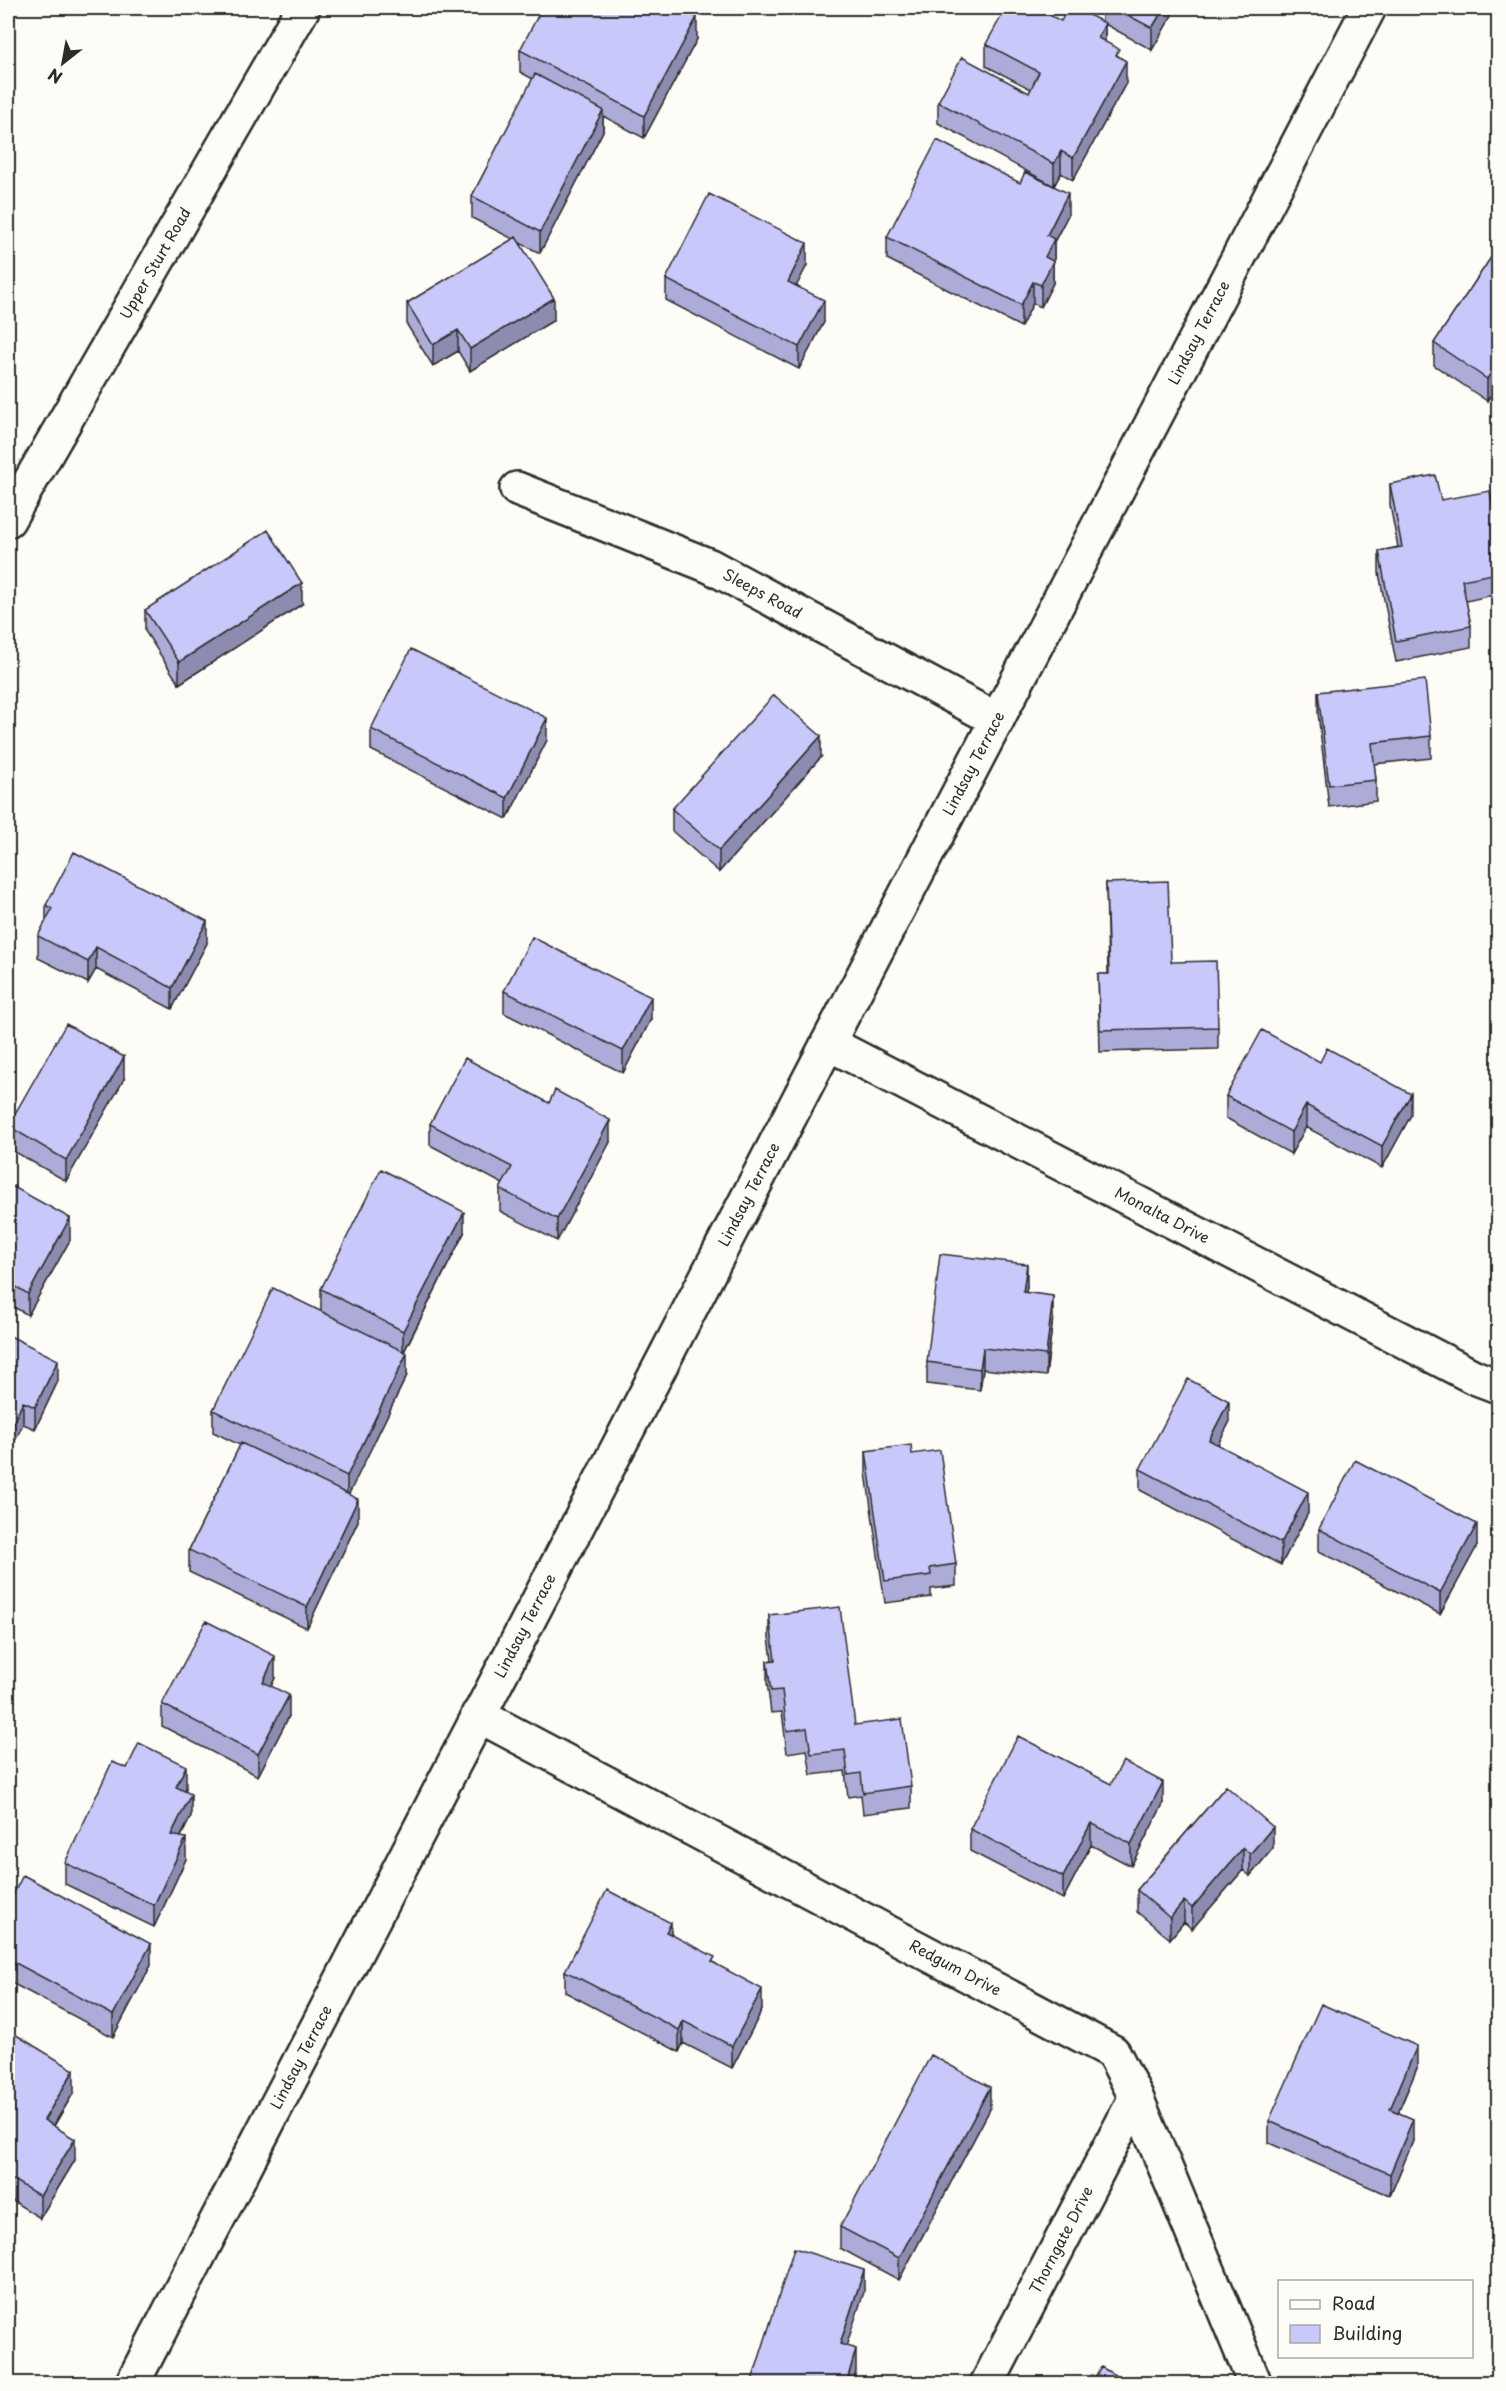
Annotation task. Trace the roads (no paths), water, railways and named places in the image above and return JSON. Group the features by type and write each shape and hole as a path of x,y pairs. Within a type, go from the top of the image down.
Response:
{"street":[{"name":"Upper Sturt Road","path":"8,520 303,8"},
{"name":"Lindsay Terrace","path":"132,2384 478,1715 1369,8"},
{"name":"Sleeps Road","path":"517,489 710,566 997,720"},
{"name":"Monalta Drive","path":"828,1043 1474,1377 1498,1386"},
{"name":"Redgum Drive","path":"478,1715 1113,2052 1136,2097 1255,2384"},
{"name":"Thorngate Drive","path":"987,2384 1136,2097"}]}
